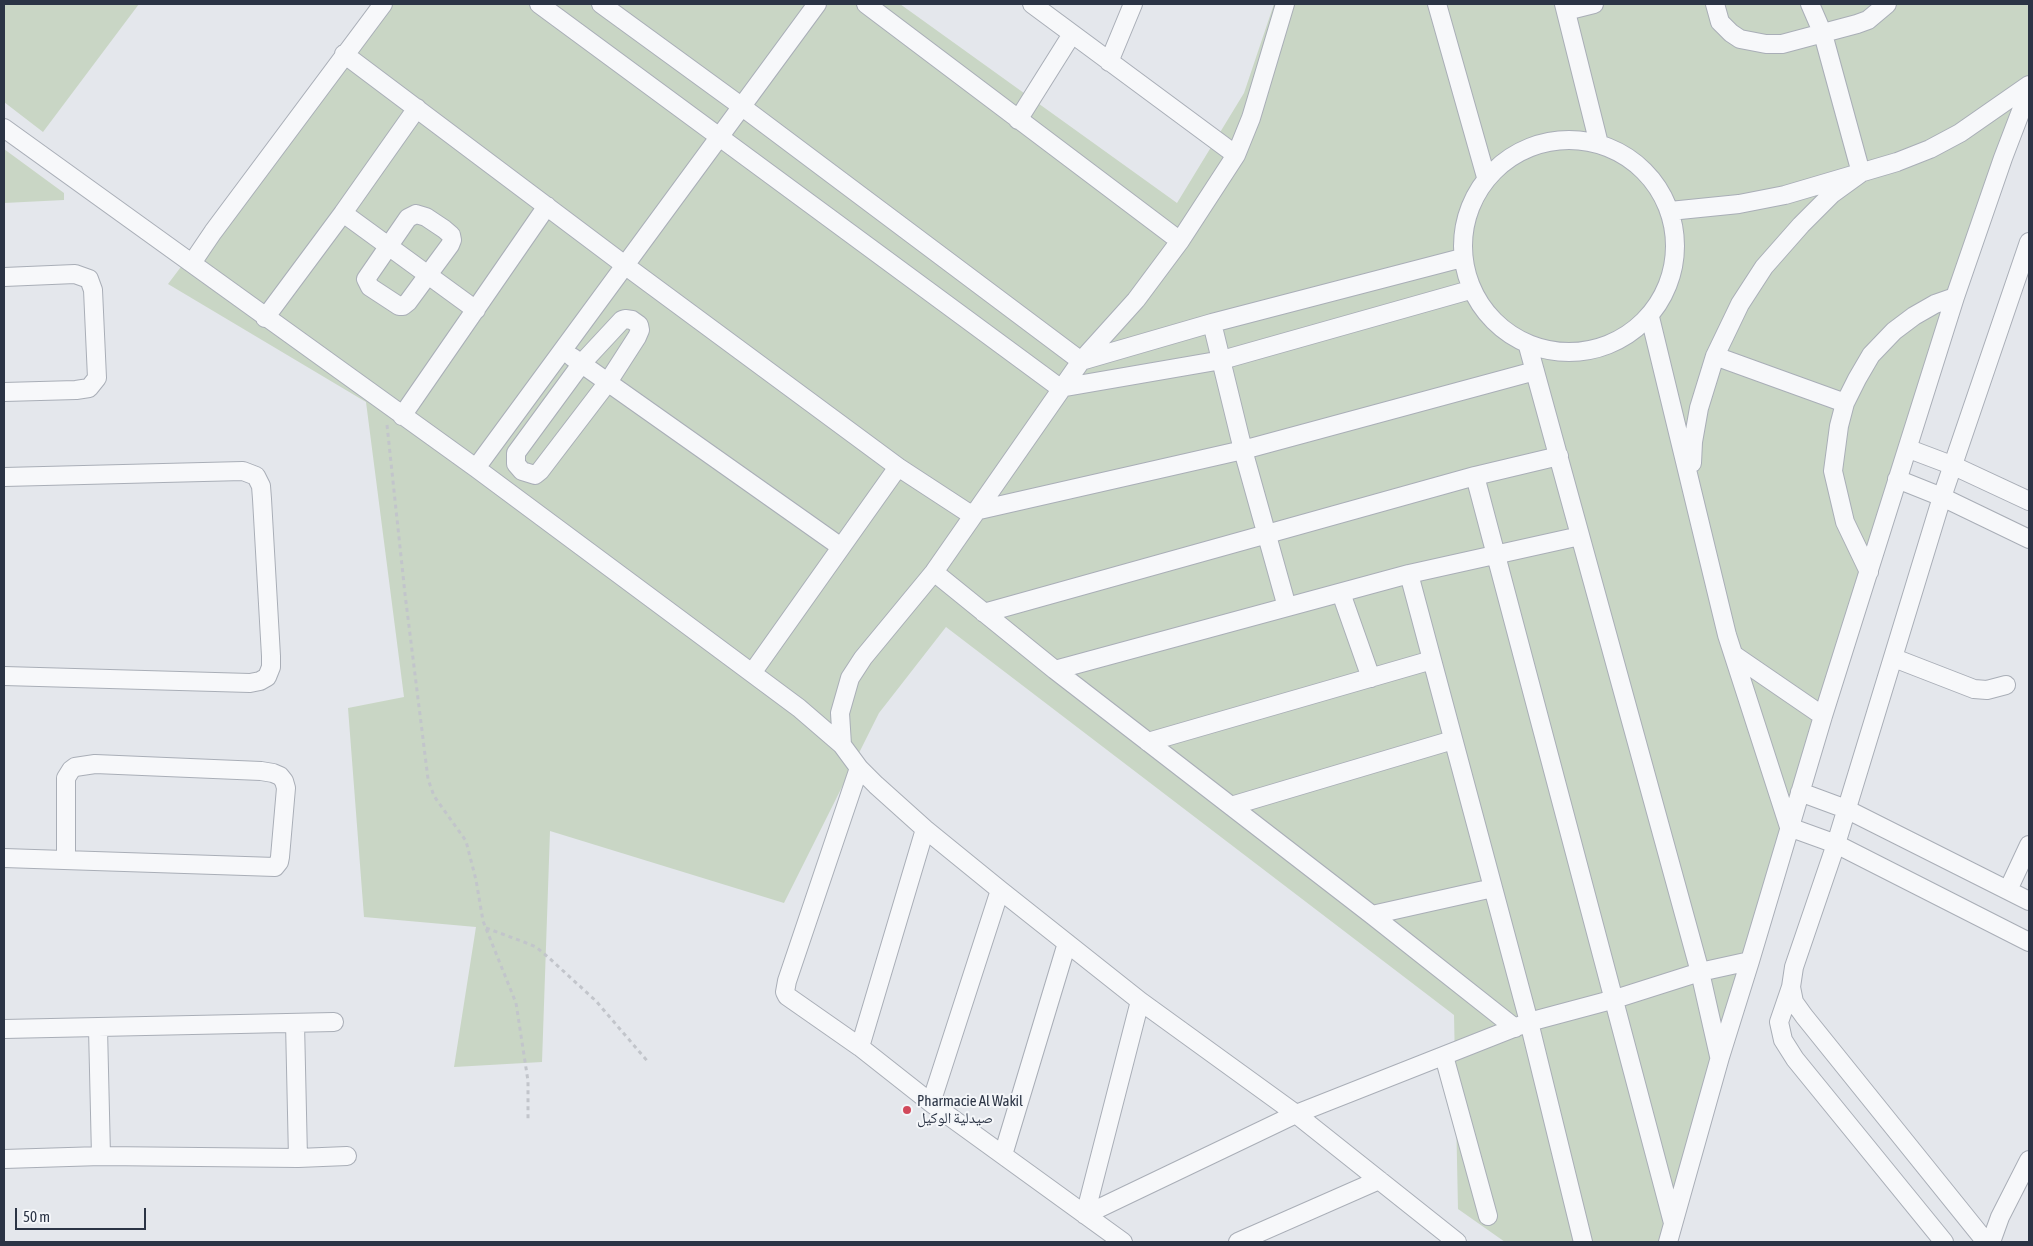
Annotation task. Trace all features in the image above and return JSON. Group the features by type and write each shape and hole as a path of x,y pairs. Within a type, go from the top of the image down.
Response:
{"street":[{"path":"192,263 344,54 383,4"},
{"path":"539,4 1060,388 1222,360 1470,290"},
{"path":"601,4 741,106 1081,361"},
{"path":"476,468 564,351 817,4"},
{"path":"866,4 1180,240"},
{"path":"1032,4 1236,155"},
{"path":"1109,62 1133,4"},
{"path":"842,745 840,712 850,678 869,651 934,572 1060,388 1081,361 1136,300 1180,240 1236,155 1251,118 1285,4"},
{"path":"1437,4 1486,177"},
{"path":"1594,4 1565,7 1599,144"},
{"path":"1715,4 1720,22 1740,39 1766,44 1782,44 1868,20 1887,4"},
{"path":"1810,4 1823,34 1862,173"},
{"path":"1018,120 1072,34"},
{"path":"344,54 898,467 974,513 1243,450 1535,371"},
{"path":"1670,211 1748,202 1862,173 1913,155 1945,141 1990,113 2029,85"},
{"path":"1668,1242 1720,1056 1897,479 1955,297 2003,158 2029,90"},
{"path":"265,318 343,213 417,108"},
{"path":"4,128 192,263 265,318 476,468 799,708 842,745 859,768 925,829 1140,1001 1296,1114 1452,1241"},
{"path":"1558,139 1599,144 1643,169 1670,211 1677,248 1669,285 1650,317 1614,344 1571,354 1528,346 1494,323 1470,290 1462,258 1466,215 1486,177 1519,151 1558,139"},
{"path":"1691,483 1692,442 1700,408 1715,356 1740,304 1764,267 1801,225 1832,194 1862,173"},
{"path":"402,416 547,206"},
{"path":"343,213 476,310"},
{"path":"416,214 426,217 448,232 452,237 452,242 408,302 402,306 396,305 370,287 365,281 366,276 388,246 408,218 416,214"},
{"path":"1944,1242 1795,1059 1783,1040 1779,1022 1791,987 1794,967 1836,844 1942,497 2029,242"},
{"path":"1081,361 1212,323 1462,258"},
{"path":"4,277 75,274 89,279 93,290 97,378 89,388 76,390 4,392"},
{"path":"1869,572 1845,522 1833,471 1837,435 1845,403 1871,355 1894,331 1914,316 1935,304 1955,297"},
{"path":"1650,317 1691,483 1707,559 1734,655 1789,827"},
{"path":"622,320 632,320 638,325 640,330 637,337 608,382 540,471 535,475 522,471 516,464 516,454 582,363 622,320"},
{"path":"1212,323 1243,450 1287,607"},
{"path":"1528,346 1700,972 1720,1056"},
{"path":"564,351 841,547"},
{"path":"1715,356 1845,403"},
{"path":"1908,449 1954,466 2029,501"},
{"path":"984,612 1475,476 1559,456"},
{"path":"752,673 898,467"},
{"path":"4,476 242,472 256,476 261,486 271,668 267,677 250,683 4,676"},
{"path":"1475,476 1673,1223"},
{"path":"1897,479 1942,497 2029,539"},
{"path":"1055,670 1409,574 1580,536"},
{"path":"934,572 1055,670 1372,915 1522,1025"},
{"path":"1409,574 1493,888 1522,1025 1583,1242"},
{"path":"1341,593 1371,678"},
{"path":"1734,655 1823,716"},
{"path":"1894,658 1974,689 1987,690 2006,685"},
{"path":"1148,742 1432,660"},
{"path":"1231,806 1453,740"},
{"path":"4,858 275,867 280,857 286,788 284,781 280,776 261,771 95,764 75,767 70,770 66,778 66,859"},
{"path":"859,768 787,981 785,992 789,999 860,1047 931,1103 1124,1242"},
{"path":"1800,792 1846,809 2029,901"},
{"path":"1789,827 1836,844 2029,942"},
{"path":"860,1047 925,829"},
{"path":"2008,890 2029,845"},
{"path":"1372,915 1493,888"},
{"path":"931,1103 1000,890"},
{"path":"1003,1155 1067,943"},
{"path":"1085,1215 1296,1114 1522,1025 1615,999 1700,972 1750,961"},
{"path":"1791,987 1794,1002 1804,1016 1986,1242"},
{"path":"1085,1215 1140,1001"},
{"path":"4,1029 334,1022"},
{"path":"295,1023 298,1158"},
{"path":"98,1028 101,1156"},
{"path":"1444,1056 1488,1216"},
{"path":"4,1159 101,1156 298,1158 347,1156"},
{"path":"1991,1242 2000,1217 2029,1160"},
{"path":"1238,1242 1379,1180"}],"path":[{"path":"386,404 404,584 426,765 434,796 466,840 486,928 516,1003 528,1074 528,1122"},
{"path":"486,928 536,947 596,1001 649,1063"}],"green space":[{"path":"4,4 139,4 43,132 4,102"},
{"path":"371,4 900,4 1177,203 1244,93 1274,4 2029,4 2029,74 1801,769 1670,1242 1505,1242 1458,1209 1454,1015 946,627 879,713 784,903 550,831 542,1062 454,1067 476,927 364,917 348,708 404,697 366,402 168,284 292,120"},
{"path":"4,149 64,193 64,200 4,203"}],"place":[{"name":"Pharmacie Al Wakil صيدلية الوكيل","path":"907,1110"}]}
